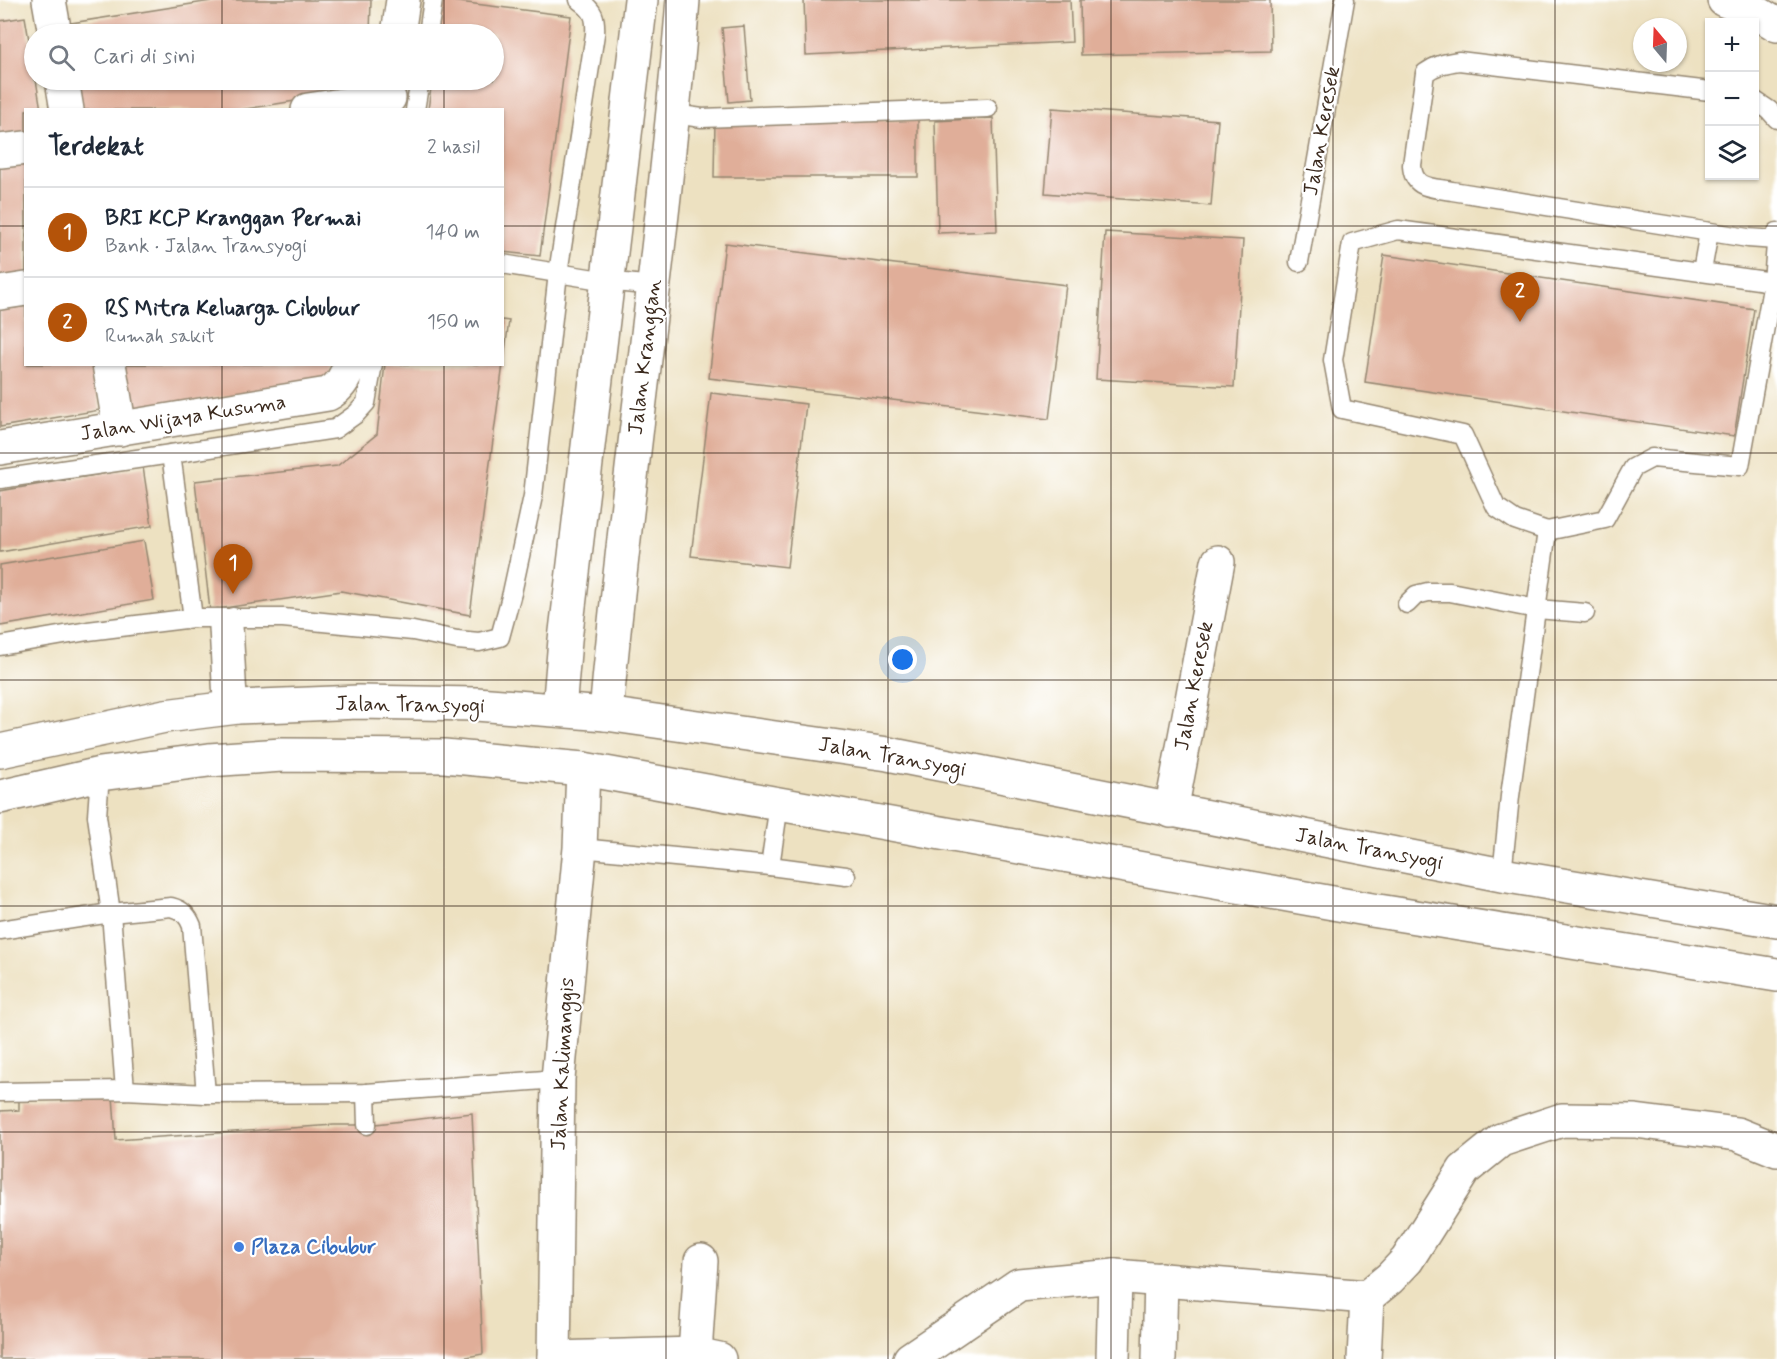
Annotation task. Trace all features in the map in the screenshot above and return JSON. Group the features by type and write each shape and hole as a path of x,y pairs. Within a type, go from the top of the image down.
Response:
{"main road":[{"path":"49,0 53,24"},
{"path":"399,24 403,0"},
{"path":"559,710 565,640 641,0"},
{"name":"Jalan Kranggan","path":"606,714 674,114 683,0"},
{"path":"1724,0 1756,12 1777,25"},
{"path":"64,90 67,108"},
{"path":"324,108 396,99"},
{"path":"0,151 24,148"},
{"path":"0,293 24,289"},
{"path":"109,366 120,429"},
{"name":"Jalan Wijaya Kusuma","path":"0,448 328,394 337,389 345,378 349,366"},
{"name":"Jalan Keresek","path":"1171,811 1218,562"},
{"path":"565,640 567,652 575,661 585,665 597,664 606,657 612,647"},
{"name":"Jalan Transyogi","path":"0,751 165,716 230,708 358,702 476,704 606,714 888,754 1502,875 1777,921"},
{"path":"0,797 100,774 209,760 282,755 444,756 583,769 1372,910 1777,975"},
{"name":"Jalan Kalimanggis","path":"554,1358 558,1079 580,848 583,769"},
{"path":"910,1359 1019,1285 1115,1276 1367,1297 1407,1260 1464,1170 1501,1140 1562,1120 1635,1121 1737,1134 1777,1150"},
{"path":"554,1358 707,1357 701,1261"},
{"path":"1113,1359 1115,1276"},
{"path":"1159,1359 1161,1279"},
{"path":"1364,1359 1367,1297"}],"lane":[{"path":"429,24 433,0"},
{"path":"0,646 88,631 193,618 283,618 413,631 479,642 500,637 533,496 558,273 595,34 596,19 589,7 579,0"},
{"name":"Jalan Keresek","path":"1299,262 1345,0"},
{"path":"1705,90 1459,61 1444,63 1434,66 1425,73 1412,174 1423,185 1709,232 1776,240"},
{"path":"1759,102 1777,119"},
{"path":"674,114 702,118 988,108"},
{"path":"1773,282 1398,230 1352,243 1333,360 1342,409 1463,435 1496,507 1515,519 1547,531 1605,519 1633,468 1652,458 1740,465 1773,282 1777,232"},
{"path":"1702,272 1709,232"},
{"path":"504,264 654,286"},
{"path":"0,478 335,429 356,414 366,403 373,366"},
{"path":"171,454 193,618"},
{"path":"1502,875 1510,796 1547,531"},
{"path":"1407,604 1416,595 1428,592 1450,592 1537,609 1585,613"},
{"path":"225,618 230,708"},
{"path":"100,774 97,816 111,913 125,1090"},
{"path":"770,866 778,804"},
{"path":"580,848 770,866 846,876"},
{"path":"0,930 111,913 171,907 188,916 192,926 206,1094"},
{"path":"0,1092 125,1090 206,1094 366,1093 558,1079"},
{"path":"366,1093 367,1125"}],"building":[{"path":"217,0 371,0 370,24 65,24"},
{"path":"443,0 571,16 540,256 504,252 504,108 428,108 431,90 504,90 504,24 439,24"},
{"path":"804,0 1070,0 1072,42 806,55"},
{"path":"1080,0 1270,0 1271,51 1081,55"},
{"path":"25,17 24,90 38,90 41,108 24,108 24,133 0,137 0,21"},
{"path":"744,26 750,100 729,102 722,28"},
{"path":"69,90 362,90 252,108 74,108"},
{"path":"1052,108 1218,120 1211,206 1045,193"},
{"path":"993,118 997,231 938,233 935,121"},
{"path":"715,120 918,120 918,177 714,177"},
{"path":"24,162 24,278 0,283 0,166"},
{"path":"1105,232 1243,240 1234,387 1096,379"},
{"path":"725,243 1066,285 1049,419 709,378"},
{"path":"1384,255 1754,309 1734,436 1365,382"},
{"path":"24,306 24,366 92,366 100,410 0,427 0,310"},
{"path":"504,320 509,321 504,358"},
{"path":"121,366 331,366 330,380 129,412"},
{"path":"385,366 503,366 470,615 341,591 210,610 195,481 337,466 377,434"},
{"path":"711,393 806,404 787,567 691,556"},
{"path":"143,467 152,526 0,552 0,491"},
{"path":"144,541 154,600 0,626 0,565"},
{"name":"Plaza Cibubur","path":"113,1096 116,1140 334,1125 367,1125 472,1113 483,1354 456,1359 0,1359 0,1111 19,1110 19,1100"}],"place":[{"name":"RS Mitra Keluarga Cibubur","path":"1520,322"},
{"name":"BRI KCP Kranggan Permai","path":"233,594"},
{"name":"Plaza Cibubur","path":"239,1247"}]}
